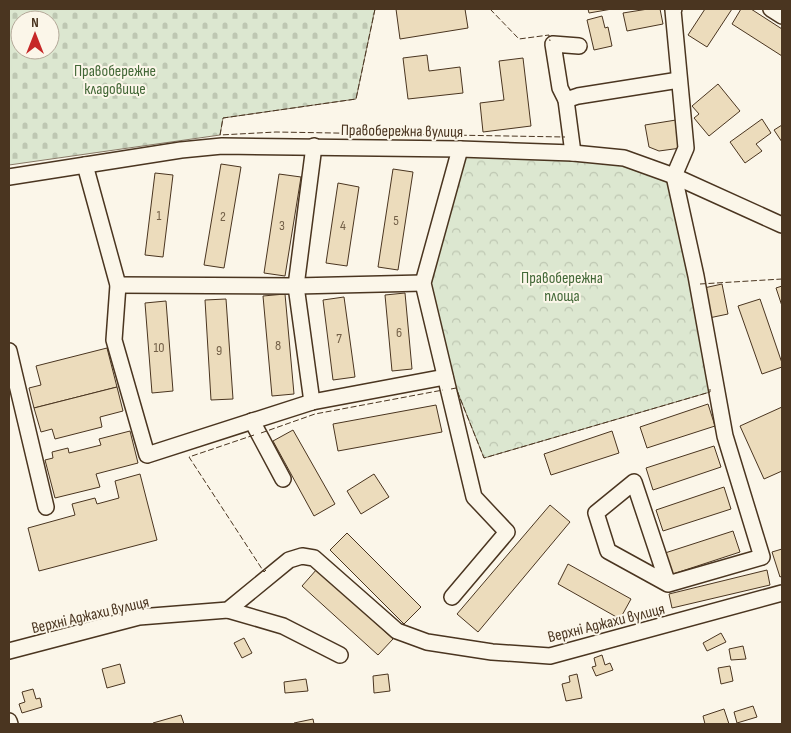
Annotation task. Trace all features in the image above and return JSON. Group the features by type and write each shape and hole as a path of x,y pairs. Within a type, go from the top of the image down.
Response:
{"street":[{"path":"668,584 634,482 596,513 608,550 668,584 762,557 725,436 697,284 674,176 686,148 674,9"},
{"path":"770,9 782,16"},
{"path":"573,153 566,100 560,88 553,44 579,46"},
{"path":"566,100 578,96 679,80"},
{"name":"Правобережна вулиця","path":"9,177 222,146 460,148 573,153 624,158 674,176 782,226"},
{"path":"312,402 296,286 314,146"},
{"path":"452,597 507,532 474,497 423,283 460,148"},
{"path":"85,165 118,285 114,340 147,455 312,402 445,377"},
{"path":"118,285 296,286 423,283"},
{"path":"9,351 46,506"},
{"path":"252,421 283,479"},
{"name":"Верхні Аджахи вулиця","path":"9,651 139,617 228,610 289,560 302,556 314,558 397,631 427,642 492,652 550,656 782,593"},
{"path":"228,610 283,626 340,655"},
{"path":"9,720 10,724"}],"green space":[{"name":"Правобережне кладовище","path":"9,9 375,9 356,99 223,118 220,135 9,165"},
{"name":"Правобережна площа","path":"467,150 574,154 672,176 710,392 484,458 456,388 431,284"}],"building":[{"path":"396,9 465,9 468,28 400,39"},
{"path":"588,9 612,9 589,13"},
{"path":"660,9 663,24 627,31 623,13"},
{"path":"705,9 732,9 707,47 688,35"},
{"path":"741,9 751,9 782,29 782,56 732,24"},
{"path":"602,16 605,28 608,27 612,46 594,50 587,20"},
{"path":"427,55 429,71 460,67 463,93 408,99 403,58"},
{"path":"523,58 531,126 483,132 480,103 504,100 499,61"},
{"path":"718,84 740,111 709,136 694,118 699,114 692,106"},
{"path":"762,119 771,133 756,144 762,151 745,163 730,142"},
{"path":"676,120 681,148 659,151 649,147 645,125"},
{"path":"782,125 782,142 774,130"},
{"path":"221,164 241,167 224,268 204,265"},
{"path":"393,169 413,172 398,270 378,267"},
{"path":"155,173 173,175 163,257 145,255"},
{"path":"279,174 301,177 285,276 264,273"},
{"path":"338,183 359,187 347,266 326,263"},
{"path":"722,284 728,314 709,318 704,288"},
{"path":"782,286 782,306 776,288"},
{"path":"405,293 412,369 392,371 385,295"},
{"path":"285,294 294,394 272,396 263,296"},
{"path":"344,297 355,377 333,380 323,300"},
{"path":"226,299 233,399 211,400 205,300"},
{"path":"760,299 782,363 782,367 762,374 738,306"},
{"path":"166,301 173,391 152,393 145,303"},
{"path":"107,348 117,387 34,408 29,388 41,385 36,366"},
{"path":"117,387 123,411 100,417 102,427 55,439 52,429 41,432 34,408"},
{"path":"708,404 715,426 647,448 640,427"},
{"path":"436,405 442,432 338,451 333,424"},
{"path":"782,407 782,471 764,479 740,426"},
{"path":"293,430 335,504 314,516 273,441"},
{"path":"130,431 138,463 96,474 100,487 55,498 45,460 53,458 52,452 68,448 69,453 101,445 99,439"},
{"path":"612,431 619,453 551,475 544,454"},
{"path":"714,446 721,467 653,490 646,468"},
{"path":"140,474 157,540 39,571 28,528 75,515 72,504 95,498 97,504 119,498 115,481"},
{"path":"374,474 389,497 361,514 347,491"},
{"path":"724,487 731,509 663,531 656,510"},
{"path":"550,505 570,522 478,632 457,614"},
{"path":"733,531 740,552 673,574 665,553"},
{"path":"347,533 421,607 404,624 330,550"},
{"path":"782,549 782,576 780,577 772,552"},
{"path":"568,564 631,599 620,619 558,584"},
{"path":"317,569 393,639 378,655 302,586"},
{"path":"767,570 770,585 672,608 669,594"},
{"path":"721,633 726,642 707,651 703,643"},
{"path":"244,638 252,653 242,658 234,643"},
{"path":"743,646 746,659 731,660 729,649"},
{"path":"602,655 605,665 610,663 613,670 596,676 592,667 596,666 594,658"},
{"path":"120,664 125,683 107,688 102,669"},
{"path":"730,666 733,681 721,684 718,668"},
{"path":"388,674 390,691 374,693 373,676"},
{"path":"577,674 582,698 566,701 562,684 570,682 569,676"},
{"path":"306,679 308,691 285,693 284,682"},
{"path":"33,689 36,699 40,698 42,707 22,713 19,704 25,702 22,692"},
{"path":"753,706 757,717 737,723 734,712"},
{"path":"724,709 729,724 705,724 703,716"},
{"path":"181,715 184,724 153,723"},
{"path":"313,719 314,724 294,724 294,723"}],"fence":[{"path":"375,9 356,99 223,118 220,135 276,132 565,137"},
{"path":"490,9 519,39 549,35 550,41"},
{"path":"700,284 782,279"},
{"path":"451,389 456,388 484,458 710,392 710,389"},
{"path":"261,433 315,414 443,390"},
{"path":"254,435 189,457 264,572 266,570"}]}
